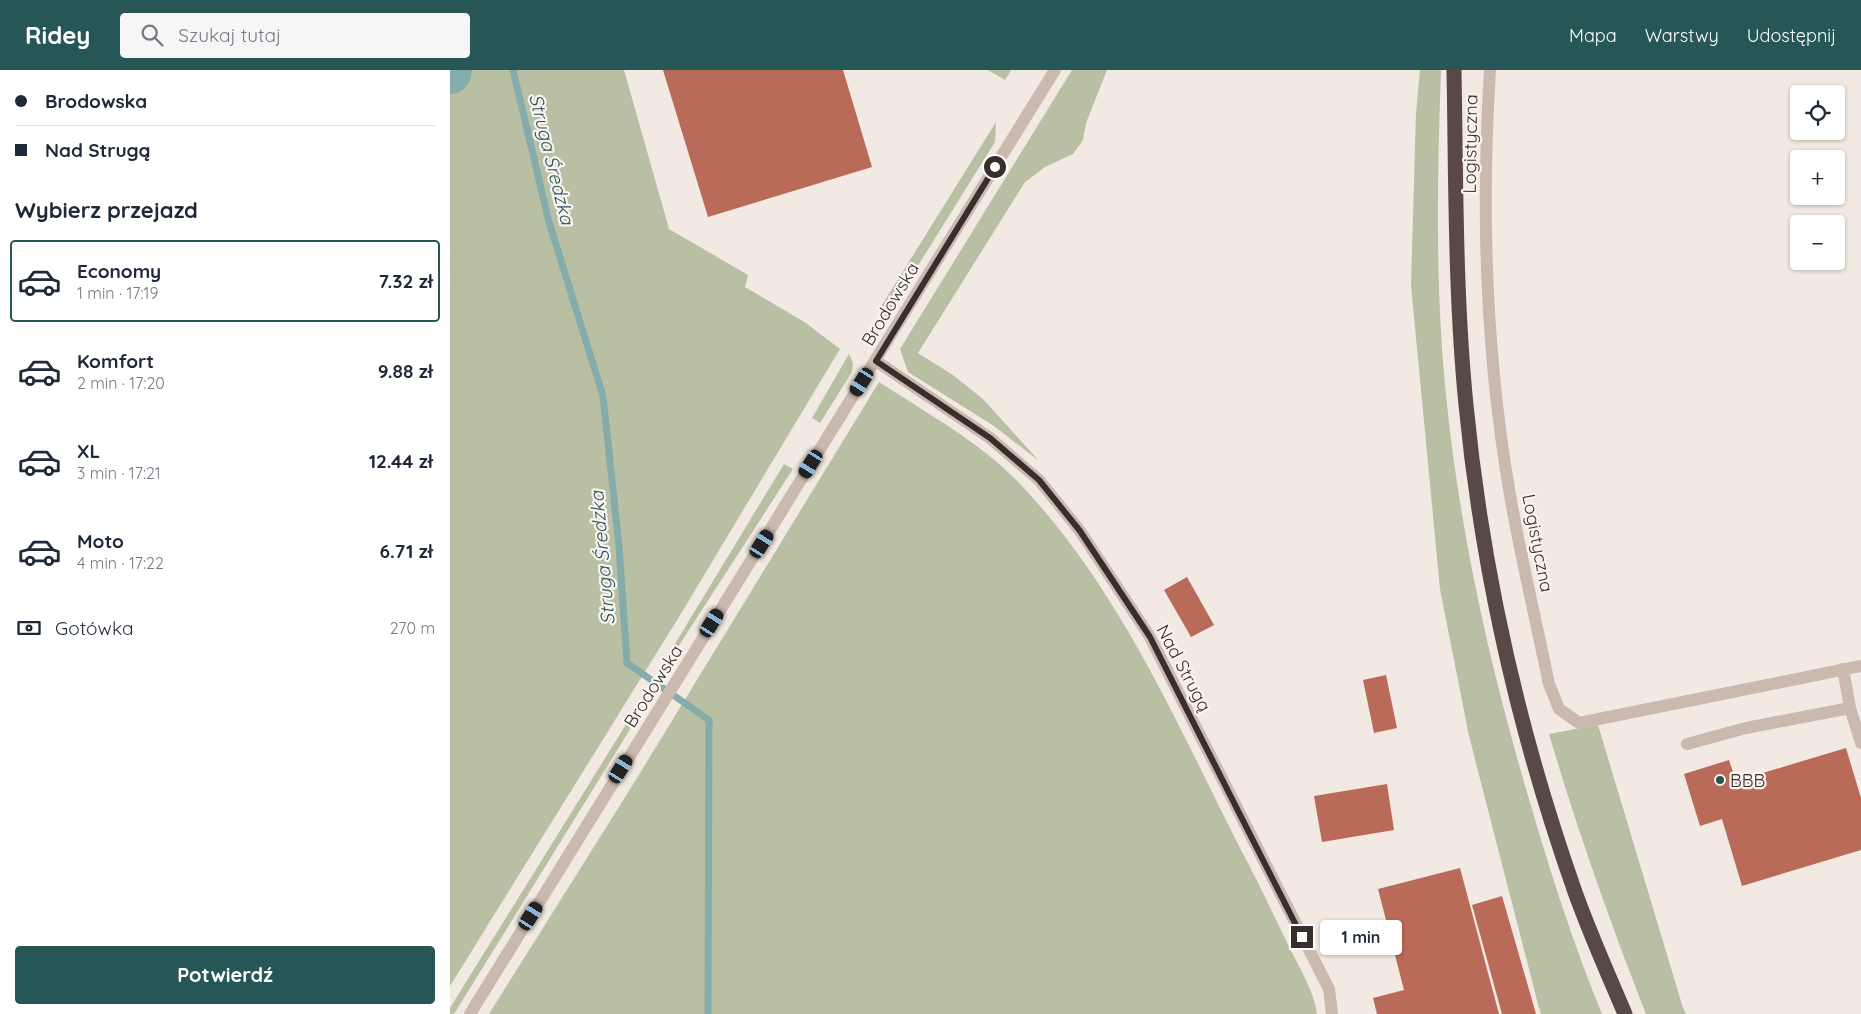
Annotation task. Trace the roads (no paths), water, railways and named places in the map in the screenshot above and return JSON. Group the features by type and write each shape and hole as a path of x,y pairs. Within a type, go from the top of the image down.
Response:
{"highway":[{"path":"1454,70 1456,242 1465,396 1474,481 1493,586 1527,735 1554,827 1576,894 1625,1014"},
{"path":"1455,127 1463,70"}],"street":[{"name":"Brodowska","path":"470,1014 1055,70"},
{"name":"Logistyczna","path":"1490,70 1486,129 1488,282 1496,388 1510,495 1552,696 1560,708 1579,722 1861,666"},
{"name":"Nad Strugą","path":"876,361 990,438 1039,480 1080,531 1150,637 1329,990 1332,1014"},
{"path":"1843,670 1850,708 1861,743"},
{"path":"1687,744 1746,728 1850,708"}],"waterway":[{"name":"Struga Średzka","path":"513,70 549,222 603,396 619,546 627,663 709,720 708,1014"}],"place":[{"name":"BBB","path":"1720,780"}]}
